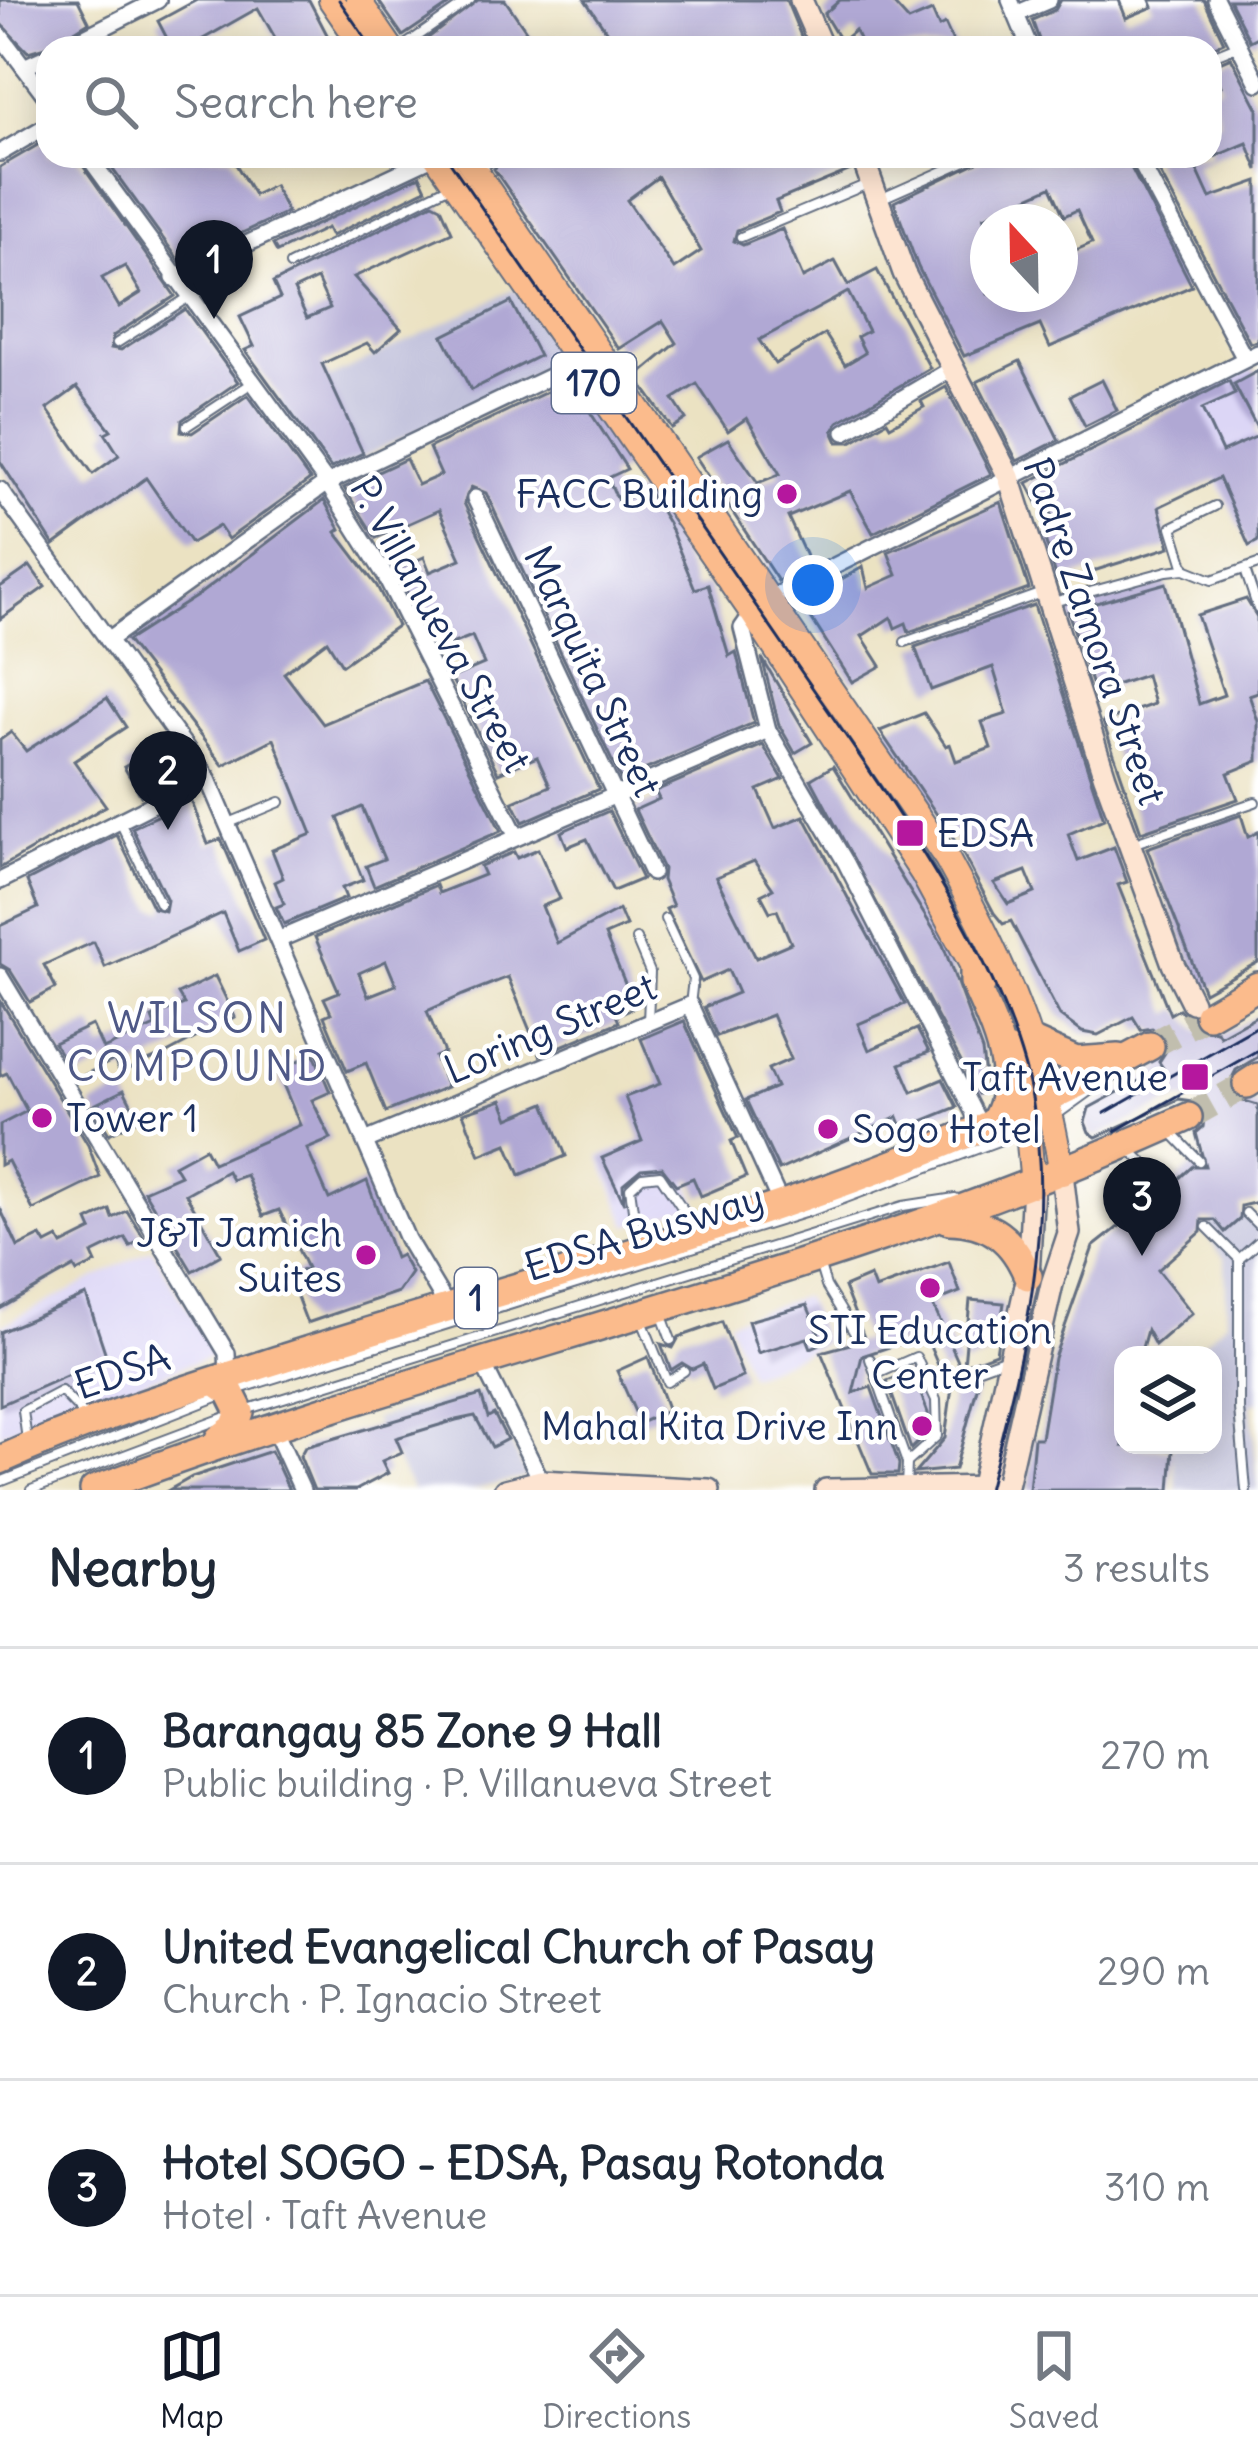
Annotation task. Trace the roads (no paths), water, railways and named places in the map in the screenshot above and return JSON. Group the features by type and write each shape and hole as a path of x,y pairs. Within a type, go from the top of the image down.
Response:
{"highway":[{"path":"972,977 1007,1082 1003,1112 986,1130"},
{"path":"1200,1008 1258,986"},
{"name":"EDSA","path":"0,1460 91,1422 228,1390 447,1306 781,1204 986,1130 1038,1116 1150,1046 1095,1062 1064,1058 1035,1043"},
{"name":"1","path":"94,1490 273,1426 939,1220 1033,1186 1177,1122"},
{"path":"939,1220 972,1221 991,1228 1008,1240 1028,1276"},
{"path":"194,1453 226,1436 228,1390"}],"main road":[{"path":"332,0 356,36"},
{"path":"358,0 383,36"},
{"name":"170","path":"465,170 760,605 947,859 1002,959 1035,1043 1038,1116 1033,1186"},
{"name":"170","path":"760,605 923,874 1003,1030 1062,1174"}],"street":[{"path":"87,36 158,0"},
{"path":"801,0 817,36"},
{"path":"1025,36 1013,7 1049,0"},
{"path":"1216,0 1258,83"},
{"path":"0,35 36,83"},
{"path":"25,68 36,62"},
{"path":"0,153 36,131"},
{"name":"P. Villanueva Street","path":"96,168 327,483 385,575 517,837"},
{"path":"174,278 410,168"},
{"name":"Padre Zamora Street","path":"866,168 904,273 1009,477 1130,845 1200,1008"},
{"path":"986,1130 846,862 768,730 740,638 760,605 1252,356 1144,168"},
{"path":"108,640 327,483 590,357"},
{"path":"845,432 952,369"},
{"name":"Marquita Street","path":"476,497 652,873"},
{"path":"2,498 207,777 407,1239 447,1306"},
{"path":"280,940 768,730"},
{"path":"0,881 207,777"},
{"path":"0,976 227,1353 228,1390"},
{"name":"Loring Street","path":"365,1141 690,1005 781,1204"},
{"path":"826,1490 1005,1490 1052,1284 1069,1233 1062,1174"},
{"path":"981,1488 1028,1276 1033,1186"},
{"path":"481,1360 544,1486"},
{"path":"273,1426 302,1490"},
{"path":"506,1490 544,1486 709,1490"}],"lane":[{"path":"418,36 470,0"},
{"path":"1222,52 1238,45"},
{"path":"741,237 943,168"},
{"path":"290,266 465,170"},
{"path":"117,343 189,297"},
{"path":"187,426 252,382"},
{"path":"1185,569 1172,527 1215,506"},
{"path":"905,642 1048,597 1185,569 1212,580 1258,564"},
{"path":"1245,570 1258,609"},
{"path":"227,823 280,802"},
{"path":"1130,845 1255,802"},
{"path":"119,821 160,904"},
{"path":"664,919 694,979 690,1005"},
{"path":"636,939 650,972 648,1022"},
{"name":"EDSA Busway","path":"0,1482 228,1390 814,1210 1038,1116"},
{"path":"1177,1122 1198,1161"},
{"path":"1126,1145 1169,1187"},
{"path":"638,1248 630,1187 642,1177 660,1174 697,1230"},
{"name":"EDSA Busway","path":"31,1490 228,1390 903,1206 1033,1186"},
{"path":"1246,1213 1258,1225"},
{"path":"1207,1227 1239,1259 1239,1409 1246,1490"},
{"path":"1239,1259 1258,1242"},
{"path":"816,1256 826,1286 857,1337"},
{"path":"647,1308 671,1340"},
{"path":"647,1308 667,1382 684,1372"},
{"path":"932,1385 1014,1355"},
{"path":"877,1374 916,1357 932,1385 937,1436 907,1463"},
{"path":"869,1358 907,1463 906,1488"},
{"path":"28,1447 23,1411 61,1391 91,1422"}],"tunnel":[{"path":"1150,1046 1208,1015"},
{"path":"1188,1117 1247,1084"}],"tram line":[{"path":"339,0 364,36"},
{"path":"454,168 893,806 994,983 1032,1098 1040,1198 1023,1344 988,1490"},
{"path":"1105,1113 1258,1026"},
{"path":"1115,1131 1258,1050"}],"place":[{"name":"Barangay 85 Zone 9 Hall","path":"214,319"},
{"name":"FACC Building","path":"787,494"},
{"name":"United Evangelical Church of Pasay","path":"168,830"},
{"name":"EDSA","path":"910,833"},
{"name":"Taft Avenue","path":"1195,1077"},
{"name":"Tower 1","path":"42,1118"},
{"name":"Sogo Hotel","path":"828,1129"},
{"name":"J&T Jamich Suites","path":"366,1255"},
{"name":"Hotel SOGO - EDSA, Pasay Rotonda","path":"1142,1256"},
{"name":"STI Education Center","path":"930,1288"},
{"name":"Mahal Kita Drive Inn","path":"922,1426"}],"district":[{"name":"WILSON COMPOUND","path":"198,1042"}]}
